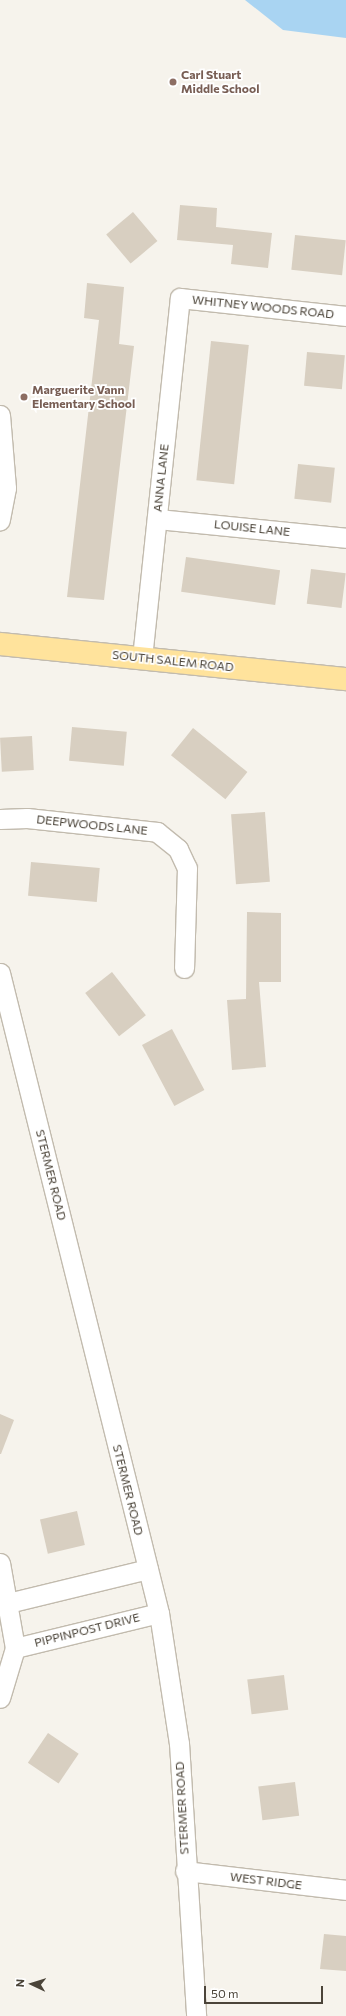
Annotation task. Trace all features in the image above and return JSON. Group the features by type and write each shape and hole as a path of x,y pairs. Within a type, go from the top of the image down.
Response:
{"main road":[{"name":"SOUTH SALEM ROAD","path":"0,644 346,679"}],"street":[{"name":"WHITNEY WOODS ROAD","path":"180,298 346,316"},
{"name":"ANNA LANE","path":"142,658 180,298"},
{"path":"0,415 6,488 0,520"},
{"name":"LOUISE LANE","path":"157,519 346,538"},
{"name":"DEEPWOODS LANE","path":"0,819 27,818 157,832 178,849 187,868 184,968"},
{"name":"STERMER ROAD","path":"0,973 159,1613 179,1743 185,1871 196,2016"},
{"path":"0,1563 8,1603 14,1648 0,1698"},
{"path":"8,1603 148,1569"},
{"name":"PIPPINPOST DRIVE","path":"14,1648 159,1613"},
{"name":"WEST RIDGE","path":"185,1871 346,1890"}],"water":[{"path":"245,0 346,0 346,38 283,30"}],"building":[{"path":"180,205 217,208 216,227 272,233 268,268 231,264 233,245 177,240"},
{"path":"133,212 157,241 131,264 106,234"},
{"path":"295,235 346,240 342,275 291,270"},
{"path":"87,283 124,287 119,344 134,346 104,600 67,597 99,320 84,318"},
{"path":"211,341 249,345 234,484 196,480"},
{"path":"307,352 345,355 342,389 304,386"},
{"path":"298,464 335,468 331,503 294,499"},
{"path":"186,557 280,570 275,605 181,592"},
{"path":"311,569 346,573 341,608 307,604"},
{"path":"72,727 127,732 124,766 69,761"},
{"path":"193,728 247,772 225,799 171,755"},
{"path":"32,736 34,770 2,772 0,738"},
{"path":"265,812 270,882 236,884 231,814"},
{"path":"31,862 100,868 97,902 28,896"},
{"path":"247,912 281,913 281,982 259,982 266,1067 232,1070 227,1000 246,999"},
{"path":"112,972 146,1015 119,1036 85,993"},
{"path":"172,1029 204,1090 174,1106 142,1045"},
{"path":"0,1414 14,1420 1,1454 0,1454"},
{"path":"77,1511 85,1545 48,1554 40,1520"},
{"path":"284,1675 288,1710 252,1714 247,1680"},
{"path":"48,1733 79,1754 59,1784 28,1763"},
{"path":"295,1782 299,1816 262,1820 258,1787"},
{"path":"324,1934 346,1936 346,1971 320,1969"}],"place":[{"name":"Carl Stuart Middle School","path":"173,82"},
{"name":"Marguerite Vann Elementary School","path":"24,397"}]}
